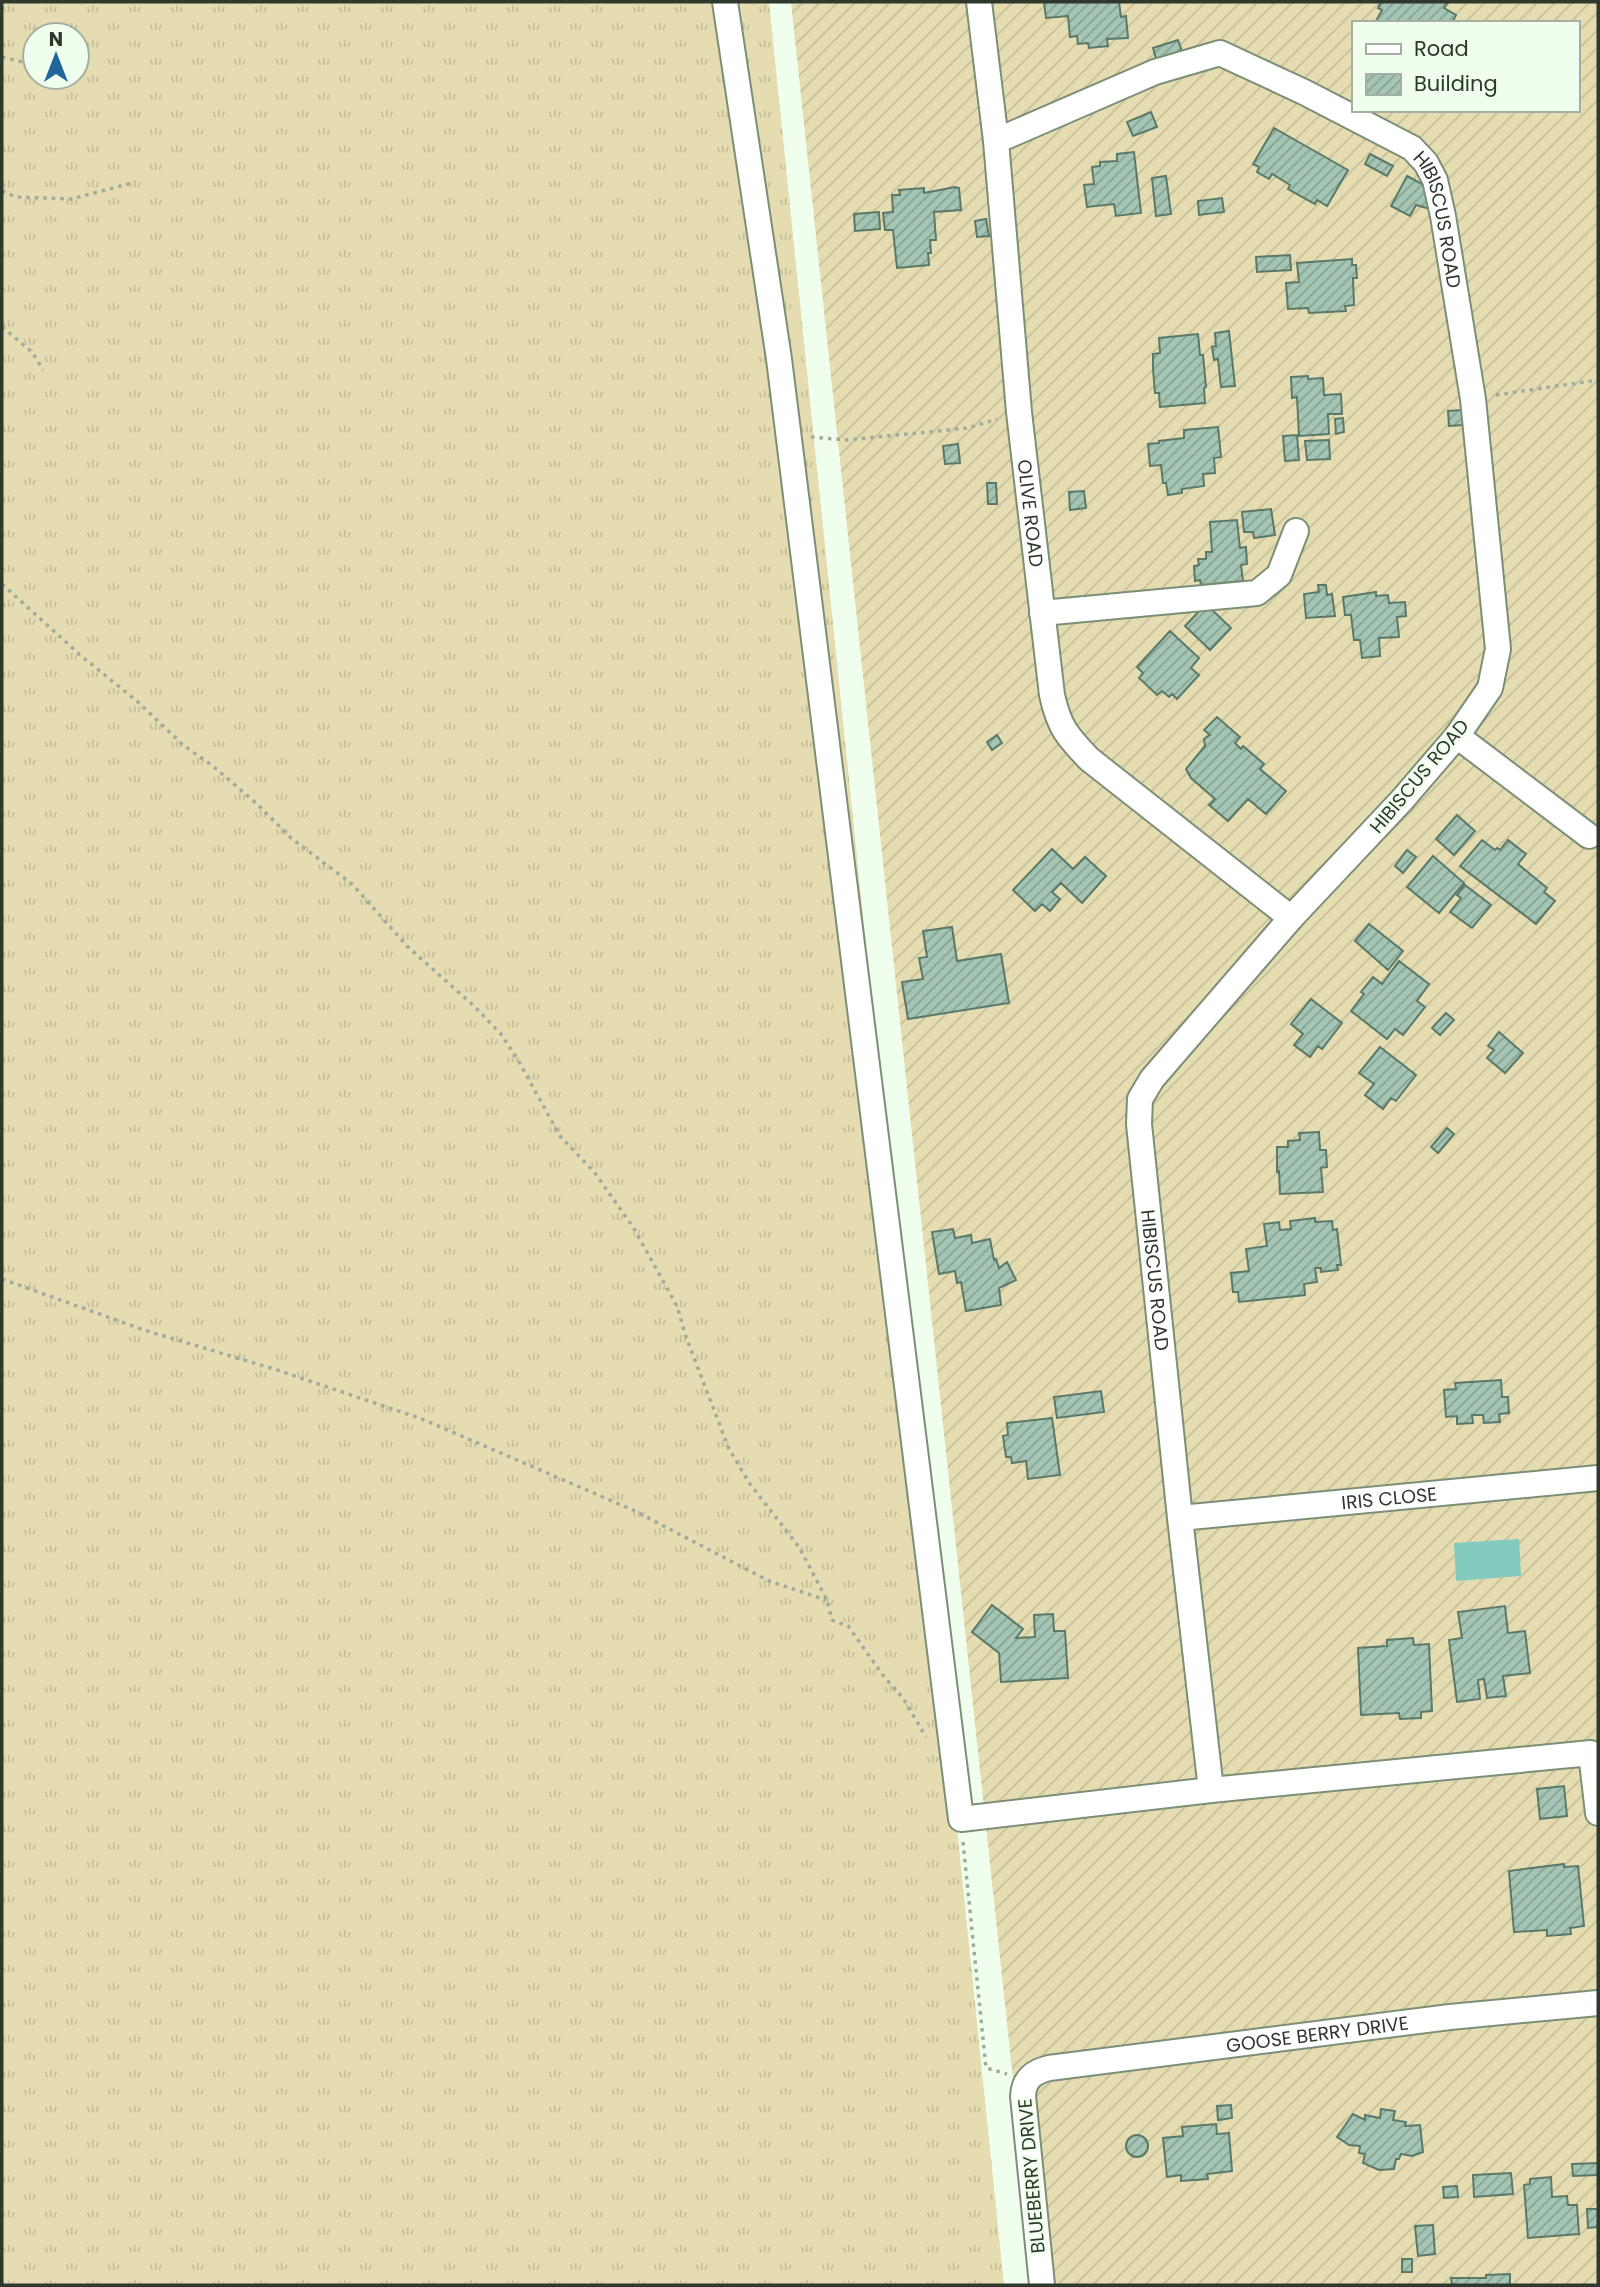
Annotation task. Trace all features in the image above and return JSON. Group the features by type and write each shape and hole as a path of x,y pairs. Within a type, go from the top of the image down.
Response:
{"street":[{"path":"725,2 779,359 961,1819 1211,1790 1591,1753 1598,1813"},
{"name":"OLIVE ROAD","path":"979,2 996,141 1019,412 1052,695 1058,719 1069,738 1089,759 1291,918"},
{"name":"HIBISCUS ROAD","path":"996,141 1155,72 1220,54 1304,92 1412,148 1426,163 1435,180 1473,399 1499,649 1490,688 1457,736 1402,800 1291,918 1152,1079 1140,1099 1139,1124 1211,1790"},
{"path":"1042,613 1257,593 1279,575 1296,531"},
{"path":"1457,736 1589,836"},
{"name":"IRIS CLOSE","path":"1180,1518 1598,1478"},
{"name":"GOOSE BERRY DRIVE","path":"1032,2076 1049,2068 1450,2017 1598,2003"},
{"name":"BLUEBERRY DRIVE","path":"1032,2076 1023,2096 1042,2285"}],"path":[{"path":"2,57 21,62"},
{"path":"2,191 16,197 71,200 132,183"},
{"path":"2,327 32,352 43,370"},
{"path":"1473,399 1598,380"},
{"path":"787,425 814,439 847,440 968,428 1019,412"},
{"path":"2,584 79,654 138,702 183,745 256,803 291,838 352,884 408,947 467,998 501,1034 519,1060 560,1136 596,1174 633,1227 677,1306 686,1337 729,1449 750,1484 799,1547 827,1600 832,1620 848,1626 885,1678 904,1698 930,1744"},
{"path":"2,1279 145,1330 274,1369 422,1419 633,1510 769,1581 827,1600"},
{"path":"961,1819 986,2067 1032,2076"}],"green space":[{"path":"2,2 769,2 1004,2285 2,2285"},
{"path":"791,2 1598,2 1598,2285 1035,2285"}],"water":[{"path":"1519,1539 1521,1576 1456,1581 1454,1543"}],"building":[{"path":"1044,2 1119,2 1121,17 1126,16 1128,38 1107,39 1108,46 1089,48 1088,43 1078,44 1077,36 1070,37 1068,16 1046,18"},
{"path":"1381,2 1448,2 1444,8 1456,15 1453,21 1376,21 1382,10 1378,8"},
{"path":"1178,40 1182,51 1156,59 1153,48"},
{"path":"1151,112 1157,127 1133,136 1127,122"},
{"path":"1274,128 1348,170 1327,206 1317,200 1315,204 1288,189 1290,185 1272,174 1269,179 1257,172 1259,167 1253,164"},
{"path":"1134,152 1141,213 1116,216 1114,204 1087,207 1084,185 1094,184 1092,167 1100,166 1100,162 1117,161 1117,154"},
{"path":"1370,154 1393,166 1387,176 1365,164"},
{"path":"1166,176 1171,214 1156,216 1152,178"},
{"path":"1407,176 1426,186 1437,211 1416,205 1410,216 1391,206"},
{"path":"924,188 924,193 959,188 961,210 934,212 936,240 930,240 929,265 897,268 893,230 885,230 883,213 893,212 892,195 900,195 899,190"},
{"path":"1222,198 1224,212 1199,215 1198,201"},
{"path":"879,212 880,229 855,231 854,214"},
{"path":"986,219 989,236 977,237 975,221"},
{"path":"1290,255 1291,270 1257,272 1256,257"},
{"path":"1352,259 1352,265 1356,265 1357,278 1353,278 1354,305 1345,306 1346,311 1309,313 1308,308 1288,309 1286,283 1299,282 1297,263"},
{"path":"1229,331 1235,386 1221,387 1218,359 1214,360 1212,347 1216,346 1215,333"},
{"path":"1198,334 1200,355 1203,355 1205,403 1160,407 1159,393 1155,393 1153,369 1153,354 1160,353 1159,338"},
{"path":"1308,376 1308,379 1323,378 1324,395 1341,394 1342,414 1328,414 1329,434 1299,436 1297,397 1292,398 1291,377"},
{"path":"1462,410 1463,425 1449,426 1448,411"},
{"path":"1343,418 1344,432 1336,434 1335,419"},
{"path":"1218,427 1221,457 1214,458 1215,473 1203,474 1204,486 1182,489 1182,493 1168,495 1166,483 1163,483 1161,465 1150,466 1148,444 1184,438 1184,430"},
{"path":"1297,435 1299,460 1285,461 1283,436"},
{"path":"1329,440 1330,459 1307,460 1305,441"},
{"path":"958,444 960,463 945,464 943,446"},
{"path":"987,483 996,483 997,504 988,504"},
{"path":"1084,491 1086,508 1070,510 1069,492"},
{"path":"1271,509 1275,535 1254,538 1253,532 1244,532 1242,512"},
{"path":"1237,520 1240,548 1246,547 1247,564 1241,565 1243,581 1201,585 1200,580 1195,581 1194,566 1199,565 1198,559 1206,559 1206,552 1212,552 1210,522"},
{"path":"1318,585 1326,585 1327,595 1332,594 1335,616 1306,618 1304,594 1319,592"},
{"path":"1376,592 1376,596 1388,595 1389,603 1405,602 1406,616 1397,617 1399,637 1379,638 1380,656 1362,658 1360,640 1354,640 1351,615 1345,615 1343,597"},
{"path":"1206,604 1231,628 1210,650 1185,626"},
{"path":"1170,631 1199,658 1191,668 1199,675 1177,699 1162,691 1157,695 1139,678 1143,673 1137,667"},
{"path":"1217,717 1240,737 1235,743 1241,749 1243,746 1264,764 1260,769 1286,791 1266,814 1248,799 1228,821 1209,805 1215,799 1191,778 1186,769 1205,746 1204,739 1210,735 1204,730"},
{"path":"997,735 1002,743 992,750 987,742"},
{"path":"1457,815 1475,831 1454,855 1436,839"},
{"path":"1482,840 1495,850 1500,850 1508,840 1526,854 1518,864 1547,888 1544,892 1555,901 1536,924 1460,866"},
{"path":"1052,849 1073,869 1085,857 1106,876 1082,903 1061,883 1052,892 1060,899 1050,911 1042,904 1035,911 1013,890"},
{"path":"1407,850 1416,857 1403,873 1395,866"},
{"path":"1433,856 1464,883 1439,913 1407,887"},
{"path":"1465,885 1491,905 1472,928 1450,912 1461,898 1457,895"},
{"path":"1369,924 1403,951 1388,970 1355,941"},
{"path":"952,927 957,961 1001,954 1009,1003 908,1019 902,982 923,979 919,958 927,957 923,931"},
{"path":"1399,961 1429,984 1417,1001 1425,1007 1403,1035 1395,1029 1387,1039 1351,1011 1373,977 1382,984"},
{"path":"1311,999 1342,1023 1322,1049 1318,1046 1310,1057 1294,1045 1303,1034 1291,1024"},
{"path":"1446,1013 1454,1020 1440,1035 1432,1028"},
{"path":"1499,1032 1523,1053 1505,1073 1487,1058 1494,1050 1488,1046"},
{"path":"1380,1047 1416,1075 1396,1101 1391,1098 1383,1109 1365,1095 1374,1084 1359,1073"},
{"path":"1447,1128 1454,1134 1438,1153 1431,1147"},
{"path":"1319,1132 1320,1150 1326,1150 1327,1167 1321,1168 1323,1192 1280,1194 1277,1147 1288,1147 1288,1141 1300,1140 1299,1133"},
{"path":"1315,1218 1315,1222 1332,1221 1333,1230 1337,1229 1341,1265 1337,1265 1338,1270 1321,1272 1321,1268 1315,1268 1317,1282 1304,1284 1305,1295 1239,1302 1238,1292 1233,1292 1231,1273 1249,1271 1246,1249 1267,1246 1264,1224 1279,1222 1280,1230 1291,1229 1290,1221"},
{"path":"953,1229 955,1238 971,1235 972,1243 990,1239 994,1260 996,1259 999,1268 1007,1262 1016,1280 999,1288 1001,1305 966,1311 961,1282 957,1283 955,1271 939,1274 932,1232"},
{"path":"1501,1380 1502,1397 1508,1397 1509,1413 1499,1414 1500,1422 1484,1423 1483,1415 1472,1415 1473,1423 1457,1424 1457,1416 1446,1417 1444,1390 1456,1389 1455,1383"},
{"path":"1101,1391 1104,1412 1057,1418 1054,1397"},
{"path":"1052,1418 1060,1475 1028,1479 1026,1461 1012,1463 1011,1457 1006,1457 1003,1436 1008,1435 1007,1423"},
{"path":"992,1605 1023,1629 1016,1638 1035,1637 1034,1615 1053,1614 1054,1631 1065,1631 1068,1678 1001,1682 999,1653 972,1632"},
{"path":"1505,1606 1508,1633 1525,1631 1530,1673 1503,1676 1506,1696 1487,1698 1484,1679 1478,1680 1480,1699 1457,1702 1449,1640 1462,1638 1458,1612"},
{"path":"1413,1638 1414,1645 1429,1644 1432,1711 1421,1712 1421,1718 1400,1719 1399,1713 1361,1715 1358,1648 1387,1646 1387,1640"},
{"path":"1564,1786 1567,1816 1540,1819 1537,1789"},
{"path":"1564,1864 1564,1867 1578,1866 1584,1926 1570,1928 1571,1934 1547,1936 1547,1930 1514,1932 1509,1871"},
{"path":"1231,2105 1232,2118 1218,2120 1217,2106"},
{"path":"1381,2109 1395,2111 1393,2120 1406,2122 1405,2126 1420,2125 1423,2152 1412,2156 1401,2154 1399,2159 1396,2159 1394,2169 1379,2170 1363,2163 1365,2154 1359,2153 1360,2146 1349,2145 1337,2137 1353,2114 1365,2120 1365,2115 1380,2118"},
{"path":"1216,2124 1217,2134 1229,2133 1232,2171 1207,2174 1208,2179 1181,2181 1181,2175 1167,2177 1163,2138 1183,2136 1182,2127"},
{"path":"1137,2135 1145,2138 1148,2146 1145,2154 1137,2157 1129,2154 1126,2146 1129,2138"},
{"path":"1598,2163 1598,2175 1573,2176 1572,2164"},
{"path":"1511,2173 1513,2194 1474,2197 1473,2175"},
{"path":"1551,2177 1552,2197 1567,2196 1568,2205 1577,2205 1579,2234 1528,2238 1524,2185 1530,2184 1530,2179"},
{"path":"1457,2186 1458,2197 1444,2198 1443,2187"},
{"path":"1587,2209 1598,2209 1598,2227 1588,2228"},
{"path":"1433,2225 1435,2254 1418,2256 1415,2226"},
{"path":"1402,2259 1412,2259 1412,2272 1402,2272"},
{"path":"1510,2274 1510,2285 1452,2285 1451,2278 1486,2278 1486,2275"}]}
